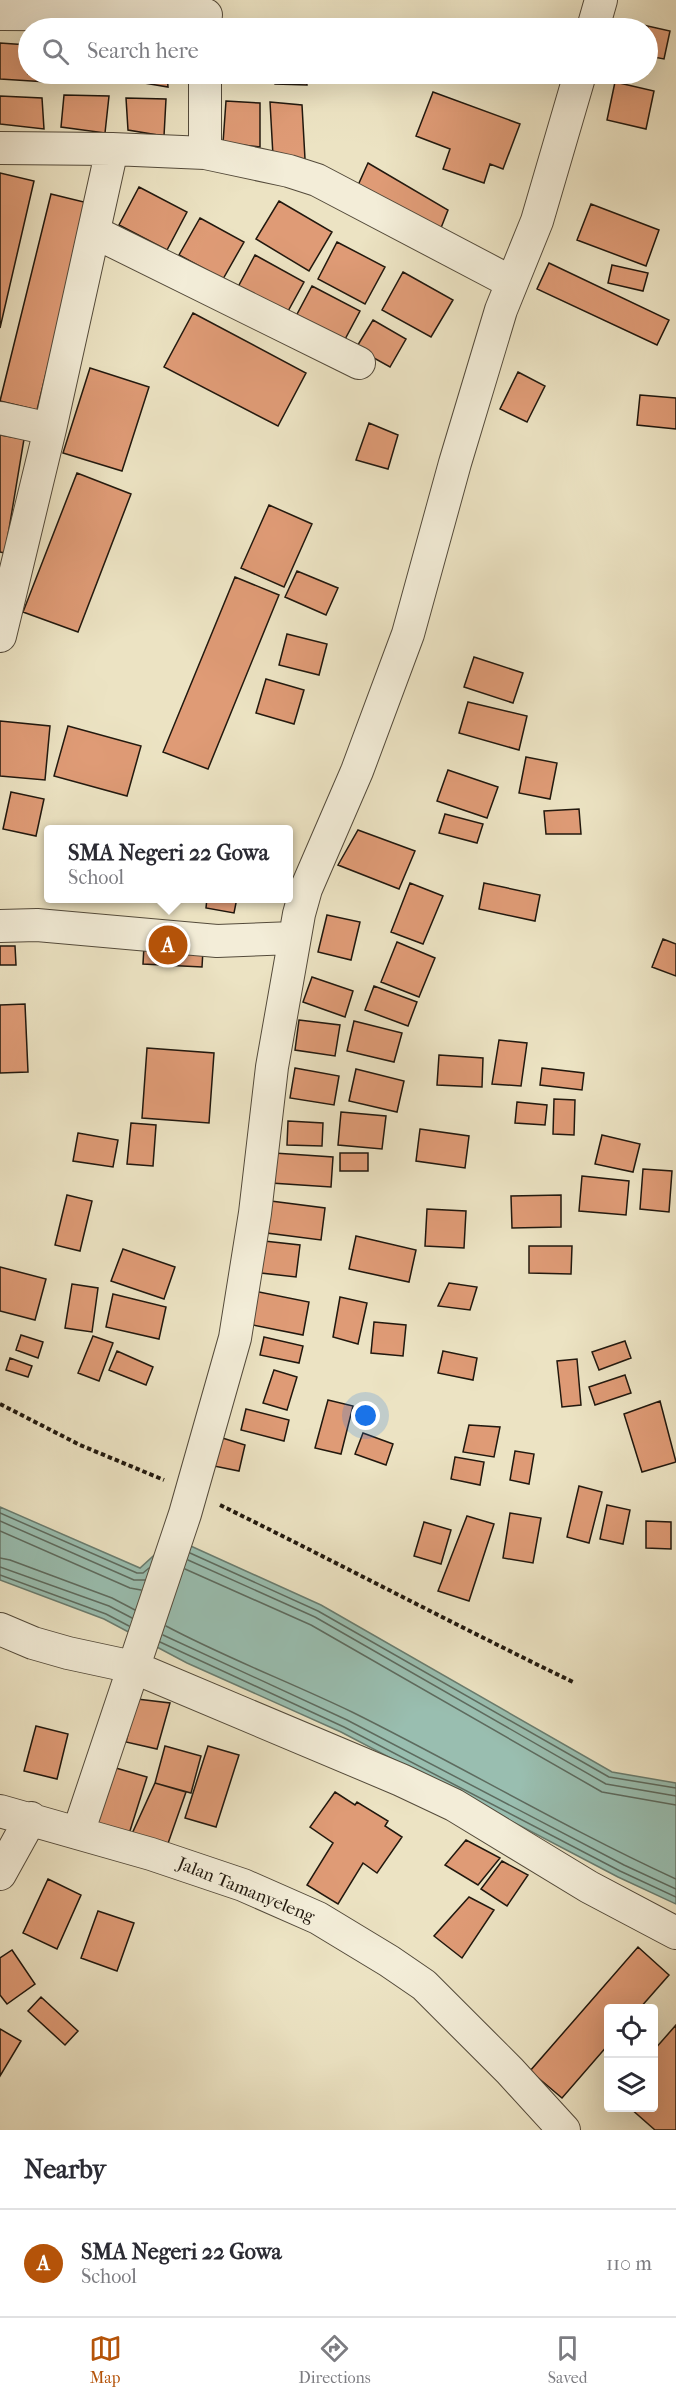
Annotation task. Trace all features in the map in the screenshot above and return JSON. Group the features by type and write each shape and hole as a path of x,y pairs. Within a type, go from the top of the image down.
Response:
{"street":[{"path":"596,18 601,0"},
{"path":"0,14 206,15"},
{"path":"205,84 205,153"},
{"path":"78,1833 188,1502 235,1338 255,1213 272,1067 293,938 306,889 357,771 408,634 454,463 511,282 537,221 577,84"},
{"path":"0,148 112,148 205,153 289,171 317,180 511,282"},
{"path":"0,636 50,429 112,148"},
{"path":"94,232 359,363"},
{"path":"0,418 50,429"},
{"path":"0,926 37,925 217,941 293,938"},
{"path":"0,1629 33,1643 68,1653 137,1658 453,1805 588,1887 676,1933"},
{"name":"Jalan Tamanyeleng","path":"0,1811 151,1854 243,1885 318,1918 424,1985 510,2071 564,2130"},
{"path":"0,1874 31,1818"}],"path":[{"path":"0,1404 188,1502 343,1565 444,1620 573,1682"}],"water":[{"path":"0,1507 140,1568 173,1538 321,1605 612,1772 676,1783 676,1904 618,1877 341,1732 187,1663 104,1619 0,1580"}],"building":[{"path":"658,28 670,31 664,59 658,58"},
{"path":"0,43 18,44 18,80 0,79"},
{"path":"150,84 168,84 168,87"},
{"path":"615,84 654,91 646,129 607,120"},
{"path":"433,92 520,124 503,169 490,164 484,183 443,169 450,149 416,136"},
{"path":"64,95 109,96 105,133 61,127"},
{"path":"0,96 42,98 44,129 0,124"},
{"path":"126,98 166,99 164,136 128,130"},
{"path":"226,101 260,103 260,147 223,143"},
{"path":"270,102 302,105 305,159 273,156"},
{"path":"368,163 448,210 439,233 355,192"},
{"path":"0,173 34,181 0,328"},
{"path":"139,187 187,212 167,250 119,225"},
{"path":"51,194 88,203 37,410 0,401"},
{"path":"279,201 332,232 309,271 256,239"},
{"path":"591,204 659,230 646,266 577,240"},
{"path":"200,218 244,242 223,279 179,255"},
{"path":"337,242 385,267 365,304 318,279"},
{"path":"255,255 304,282 287,313 238,287"},
{"path":"549,263 669,320 657,345 537,289"},
{"path":"612,265 648,273 643,291 608,283"},
{"path":"403,272 453,300 431,337 382,310"},
{"path":"312,286 360,311 343,343 295,318"},
{"path":"193,313 306,373 278,426 164,367"},
{"path":"373,320 406,339 390,367 356,348"},
{"path":"90,368 149,387 122,471 63,453"},
{"path":"518,372 545,386 527,422 500,409"},
{"path":"640,395 676,398 676,429 637,425"},
{"path":"369,423 398,435 388,469 356,460"},
{"path":"0,435 24,439 5,553 0,552"},
{"path":"77,473 131,494 78,632 23,612"},
{"path":"269,505 312,524 284,587 241,568"},
{"path":"297,571 338,588 326,615 285,597"},
{"path":"235,577 279,595 208,769 163,752"},
{"path":"287,634 327,644 319,675 279,665"},
{"path":"474,657 523,673 513,703 464,687"},
{"path":"266,679 304,690 294,724 256,713"},
{"path":"468,702 527,716 519,750 459,733"},
{"path":"0,721 50,726 45,780 0,776"},
{"path":"68,726 141,746 127,796 54,776"},
{"path":"526,757 557,763 550,799 519,793"},
{"path":"448,770 498,787 487,818 437,801"},
{"path":"11,792 44,799 36,836 3,829"},
{"path":"579,809 581,834 546,834 544,811"},
{"path":"445,814 483,824 477,843 439,833"},
{"path":"358,830 415,851 399,889 338,865"},
{"path":"410,883 443,896 423,944 391,932"},
{"path":"484,883 540,895 535,921 479,909"},
{"path":"206,903 236,903 234,913 206,908"},
{"path":"327,915 360,922 351,960 318,952"},
{"path":"663,939 676,944 676,976 652,967"},
{"path":"397,942 435,958 419,997 381,982"},
{"path":"0,946 15,946 16,965 0,965"},
{"path":"144,946 203,950 202,967 143,964"},
{"path":"312,977 353,991 345,1017 303,1002"},
{"path":"374,986 417,1002 408,1026 365,1010"},
{"path":"25,1004 28,1072 0,1073 0,1005"},
{"path":"299,1020 340,1025 335,1056 295,1050"},
{"path":"354,1021 402,1033 394,1062 347,1051"},
{"path":"499,1040 527,1043 521,1086 492,1084"},
{"path":"147,1048 214,1053 209,1123 142,1118"},
{"path":"439,1055 483,1058 482,1087 437,1085"},
{"path":"295,1068 339,1076 334,1105 290,1098"},
{"path":"542,1068 584,1073 582,1090 540,1085"},
{"path":"356,1069 404,1081 397,1112 349,1101"},
{"path":"554,1099 575,1100 574,1135 553,1134"},
{"path":"517,1102 547,1105 545,1125 515,1123"},
{"path":"341,1112 386,1116 382,1149 338,1145"},
{"path":"288,1121 323,1123 322,1146 287,1145"},
{"path":"131,1123 156,1125 153,1166 127,1164"},
{"path":"420,1129 469,1136 465,1168 416,1161"},
{"path":"78,1133 118,1140 113,1167 73,1161"},
{"path":"602,1135 640,1144 633,1172 595,1164"},
{"path":"274,1153 333,1157 331,1187 271,1183"},
{"path":"340,1153 368,1153 368,1171 340,1171"},
{"path":"643,1169 672,1171 669,1212 640,1209"},
{"path":"582,1176 629,1181 626,1215 579,1211"},
{"path":"67,1195 92,1201 80,1251 55,1245"},
{"path":"561,1195 561,1227 512,1228 511,1196"},
{"path":"263,1200 325,1208 321,1240 259,1232"},
{"path":"427,1209 466,1211 464,1248 425,1246"},
{"path":"356,1236 416,1250 409,1282 349,1269"},
{"path":"264,1241 300,1245 296,1277 261,1273"},
{"path":"529,1246 572,1246 571,1274 529,1273"},
{"path":"123,1249 175,1267 164,1299 111,1281"},
{"path":"0,1267 46,1279 35,1320 0,1311"},
{"path":"449,1283 477,1287 470,1310 438,1306"},
{"path":"72,1284 98,1288 92,1332 65,1328"},
{"path":"254,1291 309,1302 303,1335 248,1324"},
{"path":"113,1294 166,1307 159,1339 106,1327"},
{"path":"340,1297 367,1303 358,1344 333,1337"},
{"path":"374,1322 406,1325 403,1356 371,1353"},
{"path":"21,1335 43,1342 38,1358 16,1350"},
{"path":"93,1336 113,1343 99,1381 78,1373"},
{"path":"264,1337 303,1346 299,1363 260,1355"},
{"path":"625,1341 631,1358 599,1370 592,1352"},
{"path":"117,1351 153,1367 146,1385 109,1370"},
{"path":"443,1351 477,1358 473,1380 438,1373"},
{"path":"10,1358 32,1366 28,1377 6,1370"},
{"path":"577,1359 581,1405 562,1407 557,1361"},
{"path":"274,1370 297,1377 287,1410 263,1403"},
{"path":"625,1375 631,1393 595,1405 589,1387"},
{"path":"328,1400 353,1406 341,1454 315,1448"},
{"path":"660,1401 676,1462 642,1472 624,1414"},
{"path":"246,1409 289,1420 284,1441 241,1430"},
{"path":"469,1425 500,1427 494,1457 463,1452"},
{"path":"363,1433 393,1444 386,1465 355,1454"},
{"path":"216,1436 245,1445 239,1471 209,1465"},
{"path":"515,1451 534,1454 529,1484 510,1480"},
{"path":"455,1457 484,1462 480,1485 451,1479"},
{"path":"579,1486 602,1492 589,1543 567,1537"},
{"path":"607,1505 630,1510 623,1544 600,1539"},
{"path":"510,1513 541,1518 533,1563 503,1558"},
{"path":"467,1516 494,1524 469,1601 438,1591"},
{"path":"646,1521 671,1522 671,1549 646,1548"},
{"path":"424,1522 451,1530 441,1564 414,1556"},
{"path":"137,1699 170,1703 157,1749 126,1742"},
{"path":"36,1726 68,1734 57,1779 24,1771"},
{"path":"165,1746 201,1756 191,1793 155,1783"},
{"path":"208,1746 239,1755 216,1827 185,1818"},
{"path":"109,1766 147,1777 129,1834 91,1822"},
{"path":"155,1783 186,1792 165,1852 131,1836"},
{"path":"335,1792 355,1805 357,1802 388,1821 385,1826 402,1837 377,1873 363,1863 338,1904 307,1885 333,1843 310,1827"},
{"path":"466,1840 500,1858 478,1885 445,1865"},
{"path":"502,1861 528,1875 507,1906 481,1889"},
{"path":"48,1879 81,1895 57,1949 23,1933"},
{"path":"469,1897 494,1910 462,1958 434,1936"},
{"path":"98,1911 134,1923 117,1971 81,1958"},
{"path":"638,1947 669,1975 644,2004 604,2004 604,2050 562,2098 530,2071"},
{"path":"12,1950 35,1984 7,2004 0,1995 0,1958"},
{"path":"41,1997 78,2031 65,2045 28,2011"},
{"path":"676,2025 676,2130 655,2130 635,2112 658,2112 658,2045"},
{"path":"0,2029 21,2041 0,2076"}],"place":[{"name":"SMA Negeri 22 Gowa","path":"168,945"}]}
